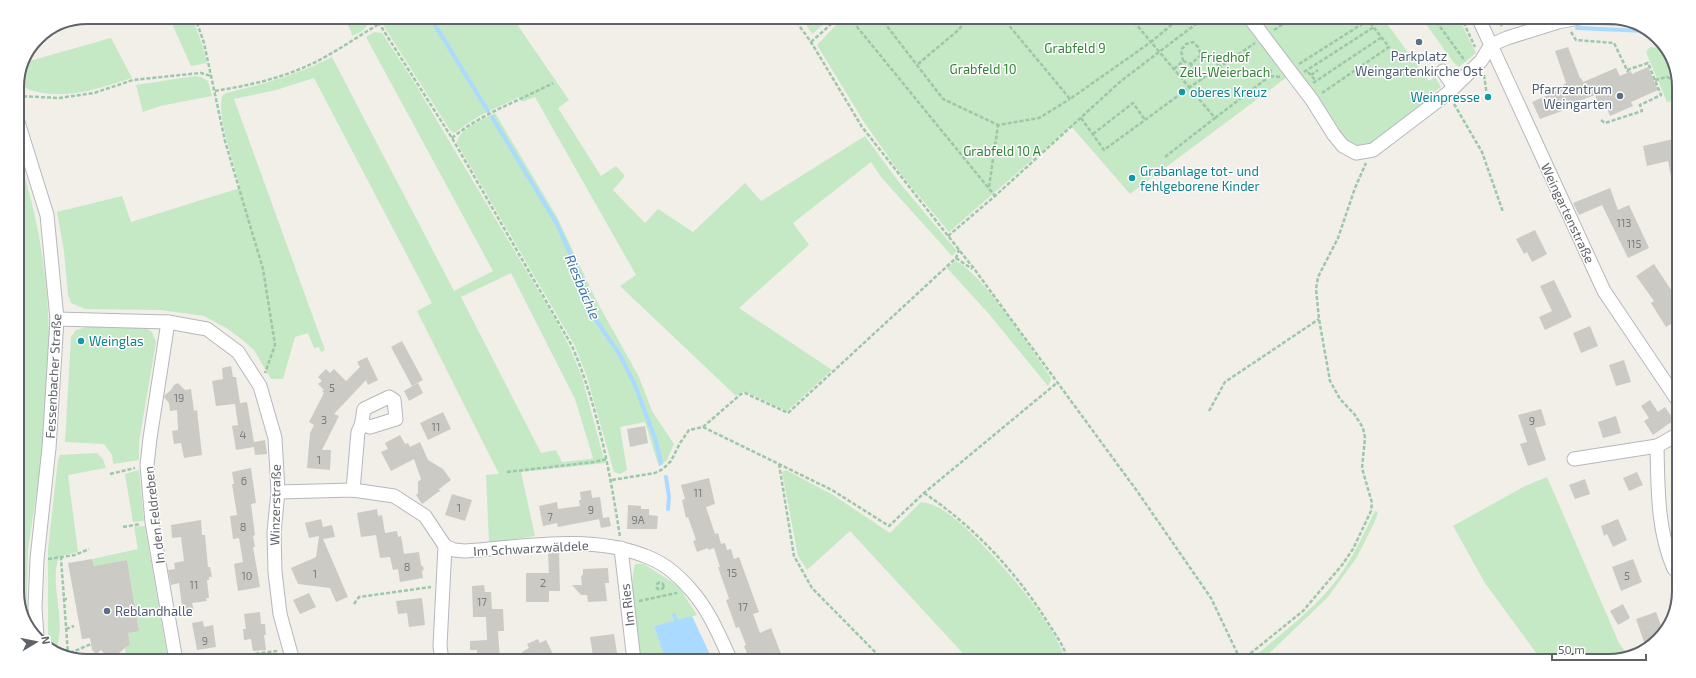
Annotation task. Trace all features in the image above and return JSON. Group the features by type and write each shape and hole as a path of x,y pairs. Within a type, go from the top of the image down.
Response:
{"street":[{"path":"1254,24 1288,75 1308,94 1334,135 1343,146 1356,153 1372,150 1451,90 1481,61 1492,45 1507,38 1556,24"},
{"name":"Weingartenstraße","path":"1482,24 1492,45 1501,70 1604,291 1672,392"},
{"path":"1443,71 1451,90"},
{"name":"Fessenbacher Straße","path":"24,141 47,215 57,319 49,448 37,560 35,607 36,622"},
{"name":"Winzerstraße","path":"57,319 168,322 207,330 238,352 260,386 275,438 278,492 274,532 275,572 280,614 292,654"},
{"name":"In den Feldreben","path":"168,322 147,465 152,522 175,654"},
{"path":"353,490 358,432 363,424"},
{"path":"1574,459 1657,446 1672,438"},
{"path":"1657,446 1659,511 1664,538 1672,562"},
{"path":"278,492 353,490 394,496 425,516 445,546 440,646 441,654"},
{"name":"Im Schwarzwäldele","path":"445,546 454,550 465,551 554,544 597,545 621,548 646,556 668,568 692,590 714,625 728,654"},
{"name":"Im Ries","path":"621,548 633,654"}],"path":[{"path":"197,24 204,43 225,141 263,269 270,305 275,345 260,386"},
{"path":"214,91 248,86 306,67 329,55 379,24 452,138 572,346 585,377 612,480 621,548"},
{"path":"798,24 811,42 862,127 975,270 1137,491 1211,598 1238,654"},
{"path":"811,42 831,24"},
{"path":"855,24 996,196"},
{"path":"886,24 918,64 943,99 998,125 1039,118 1070,99 1151,42 1173,24"},
{"path":"918,64 964,24"},
{"path":"1008,24 1070,99"},
{"path":"1136,24 1215,118"},
{"path":"948,236 996,196 1121,81 1196,24"},
{"path":"1081,118 1104,150 1190,87 1284,24"},
{"path":"1288,75 1362,24"},
{"path":"1308,94 1389,47 1371,24"},
{"path":"1438,24 1462,57"},
{"path":"1463,24 1481,61 1487,96"},
{"path":"1568,24 1576,40 1614,43 1627,71 1648,63 1661,95 1640,105 1642,111 1605,123 1601,120"},
{"path":"1165,157 1270,76 1288,75 1374,27"},
{"path":"1308,94 1382,37"},
{"path":"1183,61 1181,50 1186,44 1193,42 1198,47 1201,55 1214,61 1220,67"},
{"path":"1191,64 1201,55"},
{"path":"1174,69 1183,61"},
{"path":"1183,61 1191,64"},
{"path":"1270,76 1272,62"},
{"path":"1191,64 1192,69 1197,75 1203,78"},
{"path":"1311,75 1318,70"},
{"path":"24,96 59,98 94,93 133,80 201,73 211,76"},
{"path":"1655,80 1667,77 1671,79"},
{"path":"452,138 482,117 529,96 553,83"},
{"path":"1451,90 1482,152 1503,212"},
{"path":"1092,134 1133,103 1145,120"},
{"path":"989,188 998,125"},
{"path":"1250,654 1303,611 1342,565 1353,549 1371,511 1372,503 1362,468 1365,438 1363,428 1355,415 1340,399 1330,381 1319,319 1316,289 1318,277 1338,238 1355,188 1372,150"},
{"path":"612,480 655,473 663,469 671,461 680,443 689,430 703,427 741,394 745,393 788,413 956,258 958,250"},
{"path":"956,258 975,270"},
{"path":"1209,411 1225,382 1319,319"},
{"path":"703,427 832,490 889,526 924,493 1058,382"},
{"path":"507,472 607,460"},
{"path":"779,463 794,556 812,588 877,654"},
{"path":"110,474 147,465"},
{"path":"924,493 981,539 1033,597 1062,645 1065,654"},
{"path":"123,528 135,525"},
{"path":"68,651 61,558 75,556 89,549"},
{"path":"354,604 359,597 444,585"},
{"path":"660,590 661,596"},
{"path":"627,603 692,590"},
{"path":"63,599 69,598"},
{"path":"66,629 74,626"},
{"path":"73,652 91,644"}],"green space":[{"path":"172,24 195,24 207,63 191,66"},
{"path":"347,24 368,24 361,31 352,36"},
{"path":"382,24 517,24 569,100 558,108 601,176 616,166 625,176 613,190 645,223 658,209 693,232 745,183 761,201 865,136 898,181 957,251 952,256 881,177 871,162 793,223 809,245 739,308 832,370 787,411 746,392 742,392 736,396 620,286 636,275 535,97 522,102 519,97 479,116 454,133 450,130"},
{"path":"806,24 824,24 812,34"},
{"path":"837,24 1387,24 1429,81 1435,77 1441,87 1431,94 1429,102 1377,142 1363,148 1348,145 1294,72 1130,194 1071,126 949,232 900,173 864,122 817,45"},
{"path":"1426,24 1462,24 1476,53 1459,67 1454,63"},
{"path":"374,32 382,33 414,82 555,319 570,348 582,377 605,463 521,472 535,536 489,543 486,475 499,474 417,311 432,303 314,78 276,90 234,99 325,350 321,352 319,347 314,348 308,333 295,337 283,379 271,379 254,350 228,329 204,316 161,310 85,309 71,303 68,295 64,251 57,212 122,196 131,222 240,188 224,130 221,106 222,96 226,93 293,74 332,57 454,291 493,271 366,37","holes":["511,273 575,399 593,458 562,462 556,450 541,453 461,297"]},
{"path":"111,38 132,78 74,93 50,94 38,92 24,87 25,75 30,61"},
{"path":"1650,47 1658,48 1664,56 1670,71 1672,83 1672,101 1667,102 1646,52"},
{"path":"195,76 201,77 208,81 212,96 160,106 143,112 136,85"},
{"path":"495,113 557,217 596,300 639,377 652,411 674,444 667,460 659,467 645,422 620,427 627,470 620,474 614,472 587,377 575,346 457,143 458,138 467,129 478,121"},
{"path":"24,175 36,220 44,266 49,336 44,416 44,442 28,550 26,608 24,595"},
{"path":"955,261 966,268 978,279 1006,313 1050,376 1051,380 1048,386 989,314 947,268"},
{"path":"87,327 144,327 152,332 156,342 139,442 139,460 113,464 112,455 104,444 65,442 71,337 76,330"},
{"path":"97,453 103,459 106,468 68,475 78,552 60,556 57,564 56,584 60,627 57,647 56,646 56,622 48,622 48,550 58,460 60,455"},
{"path":"139,470 144,521 133,522 125,474"},
{"path":"786,470 833,495 890,533 921,502 940,508 960,523 977,539 1015,581 1048,625 1062,654 964,654 850,531 807,570 798,556 782,472"},
{"path":"1547,477 1619,643 1625,652 1609,654 1537,654 1485,583 1453,526 1525,486"},
{"path":"1375,511 1378,512 1357,557 1328,597 1268,654 1257,654 1309,610 1329,589 1349,562"},
{"path":"145,526 167,654 126,654 125,648 130,644 128,633 139,630 127,560 94,566 92,559 138,549 134,527"},
{"path":"635,564 644,564 678,586 697,615 654,626 664,654 640,654 633,612 633,575"}],"water":[{"path":"692,616 710,654 664,654 654,626"}],"building":[{"path":"1568,47 1583,82 1616,68 1620,76 1631,71 1632,74 1648,67 1658,90 1631,102 1633,106 1610,116 1606,106 1600,108 1595,95 1560,108 1562,111 1540,119 1532,102 1564,88 1563,85 1566,83 1555,51"},
{"path":"1672,139 1672,182 1668,161 1647,166 1643,146"},
{"path":"1610,188 1618,210 1629,205 1649,248 1628,258 1602,205 1579,215 1573,203"},
{"path":"1535,230 1547,254 1532,262 1527,252 1524,254 1516,239"},
{"path":"1654,264 1672,291 1672,323 1666,327 1651,303 1654,301 1636,276"},
{"path":"1554,280 1572,317 1545,330 1539,317 1552,311 1540,286"},
{"path":"1590,326 1598,346 1581,353 1573,333"},
{"path":"402,341 423,380 412,386 391,347"},
{"path":"367,357 378,380 368,385 366,380 334,414 339,416 322,450 331,450 330,470 307,468 310,433 314,425 309,422 324,393 322,391 324,390 318,384 322,381 318,377 326,369 330,373 334,369 346,381 360,367 357,362"},
{"path":"1624,360 1631,382 1616,386 1609,365"},
{"path":"231,366 233,377 236,377 240,403 247,402 254,442 265,440 267,454 255,455 254,447 236,450 232,426 238,425 235,404 216,406 212,381 223,379 222,368"},
{"path":"178,383 185,390 191,389 194,411 197,410 202,455 184,458 181,443 174,444 172,431 178,430 177,410 170,411 169,403 164,397 174,385"},
{"path":"418,383 423,393 409,401 404,391"},
{"path":"1650,400 1658,412 1665,407 1672,417 1672,421 1653,435 1644,421 1649,418 1641,406"},
{"path":"1541,409 1546,425 1535,428 1546,460 1528,466 1520,444 1527,442 1518,415"},
{"path":"443,412 451,429 428,440 420,423"},
{"path":"1616,416 1621,433 1603,438 1598,422"},
{"path":"645,426 648,443 630,447 627,429"},
{"path":"400,435 405,444 408,443 410,447 420,442 428,460 443,469 451,480 438,490 441,490 422,504 416,495 418,493 418,482 421,479 414,459 391,471 381,452 388,449 385,443"},
{"path":"251,468 256,503 251,504 255,535 253,536 255,547 253,547 260,587 238,591 234,564 243,562 239,538 233,539 230,516 237,515 232,484 234,484 232,472"},
{"path":"1637,472 1643,485 1629,491 1623,478"},
{"path":"709,478 715,504 706,507 715,534 718,533 721,544 725,543 727,550 731,549 734,559 739,557 759,612 753,614 760,633 771,628 781,654 747,654 744,646 746,645 739,627 736,628 726,600 729,599 718,567 720,567 714,548 709,550 708,548 697,552 693,541 696,540 688,517 686,518 682,500 685,499 681,485"},
{"path":"1585,479 1590,494 1575,499 1569,485"},
{"path":"591,490 592,498 600,497 603,518 609,517 611,526 601,528 599,519 558,527 557,523 543,526 539,506 557,502 558,509 580,506 580,492"},
{"path":"452,494 472,500 465,521 445,515"},
{"path":"628,505 641,506 641,509 649,509 649,515 658,516 657,529 627,529"},
{"path":"377,509 378,516 382,515 385,533 397,531 398,537 401,536 404,554 419,552 421,565 424,568 422,572 423,578 400,582 398,569 393,570 390,557 380,558 376,535 361,537 357,513"},
{"path":"321,519 323,527 332,525 335,537 323,539 348,597 336,602 330,588 298,584 291,568 316,557 319,536 309,538 305,523"},
{"path":"1618,519 1627,540 1613,547 1607,534 1604,536 1601,526"},
{"path":"201,520 202,535 205,535 208,567 210,567 212,577 209,577 209,580 207,580 209,598 206,598 207,601 192,603 194,612 183,614 179,583 171,585 168,570 175,569 174,563 184,561 181,537 172,538 171,525"},
{"path":"559,552 560,591 549,591 549,602 526,602 526,573 549,573 548,553"},
{"name":"Reblandhalle","path":"92,559 94,566 127,560 139,631 128,633 130,644 118,654 104,654 101,650 96,654 92,650 90,638 82,639 68,563"},
{"path":"1633,559 1642,582 1621,591 1612,567"},
{"path":"608,568 609,583 605,583 607,601 588,602 587,595 581,595 572,585 582,585 581,577 583,574 583,569"},
{"path":"484,585 485,592 491,592 492,609 503,609 504,631 498,631 500,654 477,654 477,650 470,650 470,641 487,640 486,617 473,617 472,586"},
{"path":"309,593 316,607 300,614 293,600"},
{"path":"422,598 425,625 409,627 407,613 398,614 396,601"},
{"path":"1623,604 1630,618 1618,625 1610,611"},
{"path":"260,612 261,624 265,624 266,635 264,635 266,650 253,651 251,639 244,640 243,629 246,629 244,614"},
{"path":"1656,612 1661,626 1654,636 1644,642 1636,619"},
{"path":"203,621 204,627 213,625 216,647 197,650 192,623"},
{"path":"614,634 617,653 593,654 590,637"},
{"path":"538,639 540,643 546,640 553,654 523,654 522,652 529,648 527,644"}],"waterway":[{"name":"Riesbächle","path":"434,24 488,111"},
{"path":"1577,28 1638,31"},
{"name":"Riesbächle","path":"492,117 557,224 581,278 596,320 620,355 634,383 655,438 661,463"},
{"name":"Riesbächle","path":"666,477 669,497 668,509"},
{"name":"Riesbächle","path":"674,615 679,626"}],"place":[{"name":"Parkplatz Weingartenkirche Ost","path":"1419,42"},
{"name":"oberes Kreuz","path":"1182,92"},
{"name":"Pfarrzentrum Weingarten","path":"1620,96"},
{"name":"Weinpresse","path":"1488,97"},
{"name":"Grabanlage tot- und fehlgeborene Kinder","path":"1132,178"},
{"name":"Weinglas","path":"81,341"},
{"name":"Reblandhalle","path":"107,611"}],"park label":[{"name":"Grabfeld 9","path":"1075,48"},
{"name":"Friedhof Zell-Weierbach","path":"1225,64"},
{"name":"Grabfeld 10","path":"983,69"},
{"name":"Grabfeld 10 A","path":"1002,151"}]}
